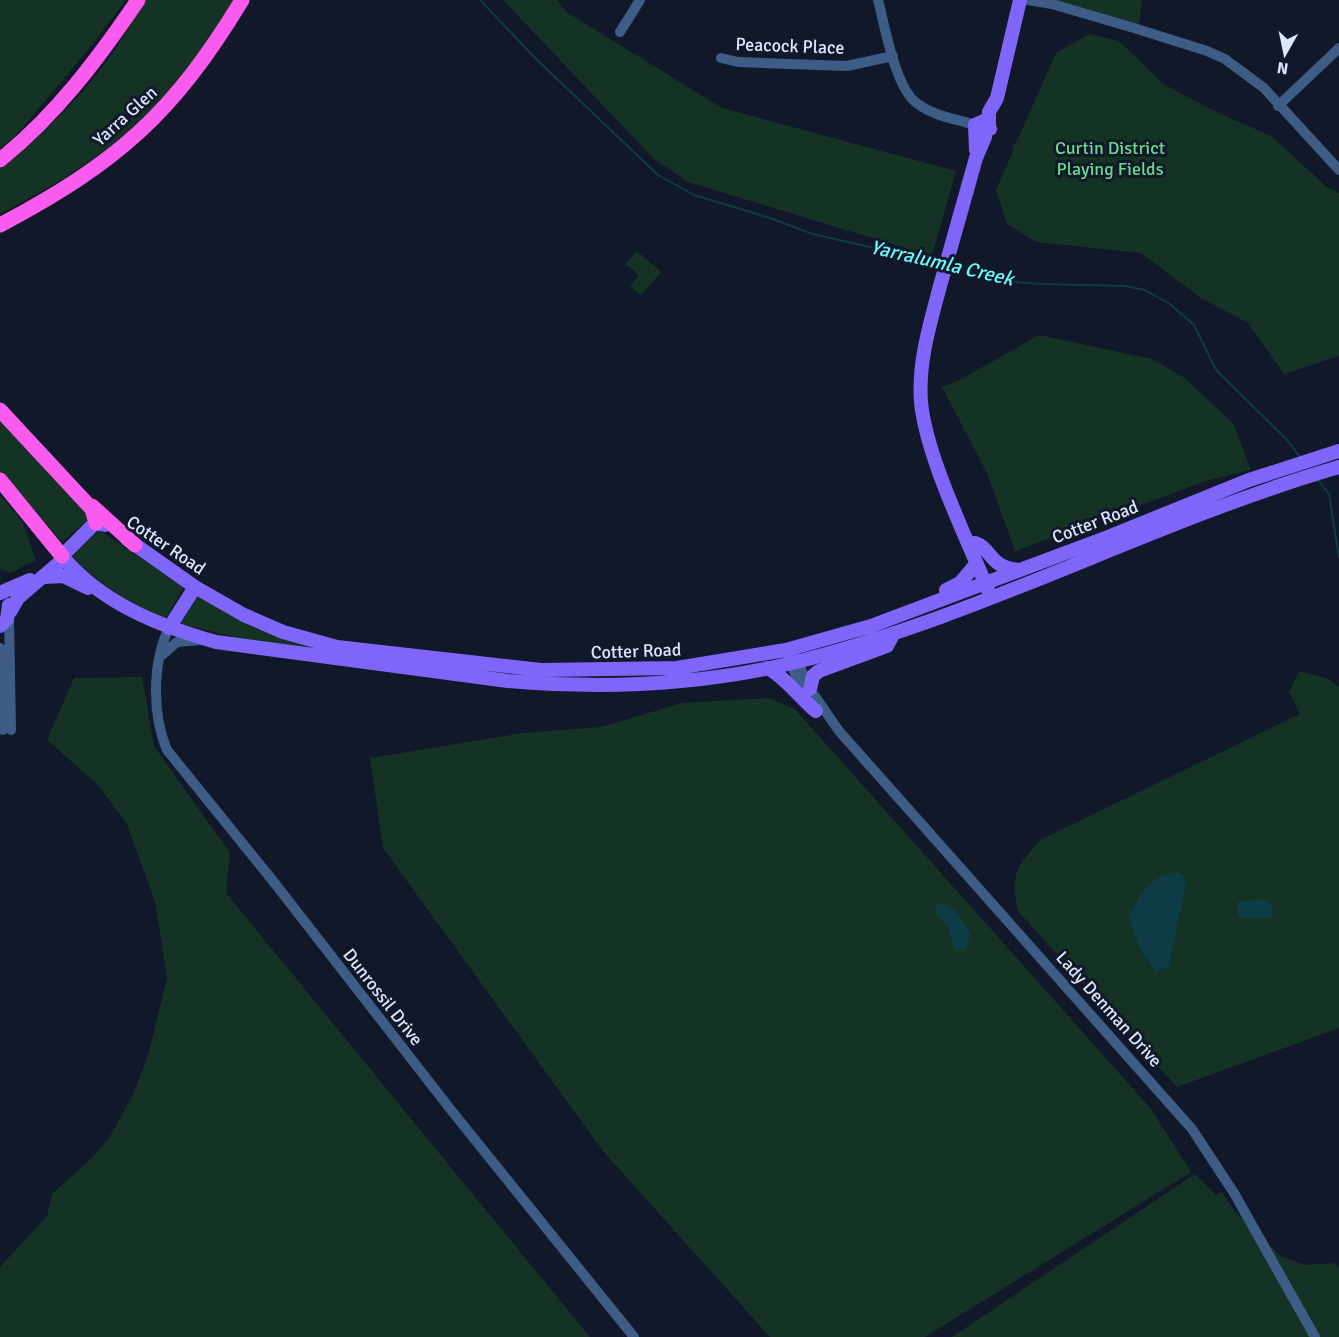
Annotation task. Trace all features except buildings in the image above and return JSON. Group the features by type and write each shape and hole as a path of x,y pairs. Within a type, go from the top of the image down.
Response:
{"highway":[{"path":"0,160 39,126 82,78 138,0"},
{"name":"Yarra Glen","path":"0,225 82,178 141,132 198,69 242,0"},
{"path":"0,410 94,512 96,523"},
{"path":"0,480 62,556"},
{"path":"82,498 135,545"}],"main road":[{"path":"994,595 939,466 921,404 923,352 976,158 981,129 997,98 999,80 1020,0"},
{"name":"Cotter Road","path":"62,556 114,601 169,628 216,642 450,675 555,685 659,682 767,668 792,656 1021,570 1249,480 1339,451"},
{"name":"Cotter Road","path":"96,523 106,525 195,587 266,625 326,644 513,668 575,671 657,670 792,656 894,633 1295,481 1333,469"},
{"path":"6,618 18,598 45,577 60,562 62,556 96,523"},
{"path":"970,539 976,564 988,581"},
{"path":"970,539 981,545 1001,567 1021,570"},
{"path":"6,618 8,602 0,594 32,579 55,558 62,556"},
{"path":"886,620 899,608 960,583 976,564"},
{"path":"45,577 66,577 114,601"},
{"path":"169,628 195,587"},
{"path":"810,689 813,676 819,671 887,646 894,633"},
{"path":"767,668 775,671 795,694 816,711"}],"street":[{"path":"620,32 640,0"},
{"path":"878,0 905,90 915,103 931,112 981,129"},
{"path":"1028,0 1050,2 1207,51 1225,59 1264,88 1278,106 1339,170"},
{"path":"1278,106 1338,49"},
{"name":"Peacock Place","path":"721,58 738,62 839,66 893,56"},
{"path":"0,648 3,658 7,730 6,618"},
{"name":"Dunrossil Drive","path":"169,628 161,657 158,715 164,743 174,759 273,881 451,1110 634,1337"},
{"path":"161,657 168,646 181,640 216,642"},
{"name":"Lady Denman Drive","path":"792,656 810,689 839,732"},
{"name":"Lady Denman Drive","path":"792,656 798,685 816,711 839,732 1192,1130 1234,1193 1315,1337"}],"green space":[{"path":"0,0 126,0 92,45 13,139 0,148"},
{"path":"143,0 233,0 185,70 134,126 74,172 0,214 0,169 42,133 81,93 116,48"},
{"path":"503,0 557,0 568,13 722,108 956,171 932,256 688,182 654,159"},
{"path":"1055,0 1142,0 1139,25"},
{"name":"Curtin District Playing Fields","path":"1089,34 1119,41 1162,83 1210,109 1271,136 1328,188 1339,193 1339,356 1284,374 1248,323 1201,298 1141,253 1036,242 1007,224 996,190 1013,151 1012,147 1017,141 1056,53"},
{"path":"637,251 661,272 641,295 630,286 639,275 625,264"},
{"path":"1039,335 1152,359 1183,377 1233,423 1251,470 1209,480 1015,551 987,473 942,387 956,382"},
{"path":"0,417 77,501 89,519 62,542 0,471"},
{"path":"0,495 22,521 36,560 10,573 0,568"},
{"path":"99,530 184,587 165,619 116,593 72,557"},
{"path":"197,595 343,652 269,645 181,624"},
{"path":"1300,671 1329,679 1339,687 1339,1028 1177,1087 1018,911 1015,888 1017,871 1026,856 1042,839 1300,714 1289,691"},
{"path":"142,677 154,746 230,853 226,893 590,1337 0,1337 0,1267 47,1216 52,1194 92,1158 109,1138 135,1090 149,1052 167,978 155,902 126,822 97,784 47,740 74,678"},
{"path":"769,698 795,709 1151,1109 1191,1172 925,1337 770,1337 603,1151 383,848 370,758 524,733 601,727 682,703"},
{"path":"1195,1174 1216,1195 1222,1192 1235,1212 1282,1257 1306,1265 1333,1263 1339,1267 1339,1337 952,1337"}],"water":[{"path":"1177,872 1184,875 1186,884 1169,966 1156,972 1139,947 1129,918 1141,895 1153,882 1160,877"},
{"path":"1262,899 1270,902 1273,908 1272,918 1249,919 1238,916 1237,902"},
{"path":"939,902 955,910 971,933 965,951 954,949 948,927 934,912"}],"waterway":[{"name":"Yarralumla Creek","path":"480,0 536,59 658,175 694,195 767,217 813,234 940,263"},
{"name":"Yarralumla Creek","path":"951,266 1005,281 1125,286 1145,290 1170,304 1194,325 1216,370 1287,440 1301,458"},
{"name":"Yarralumla Creek","path":"1317,479 1329,494 1339,557"}]}
